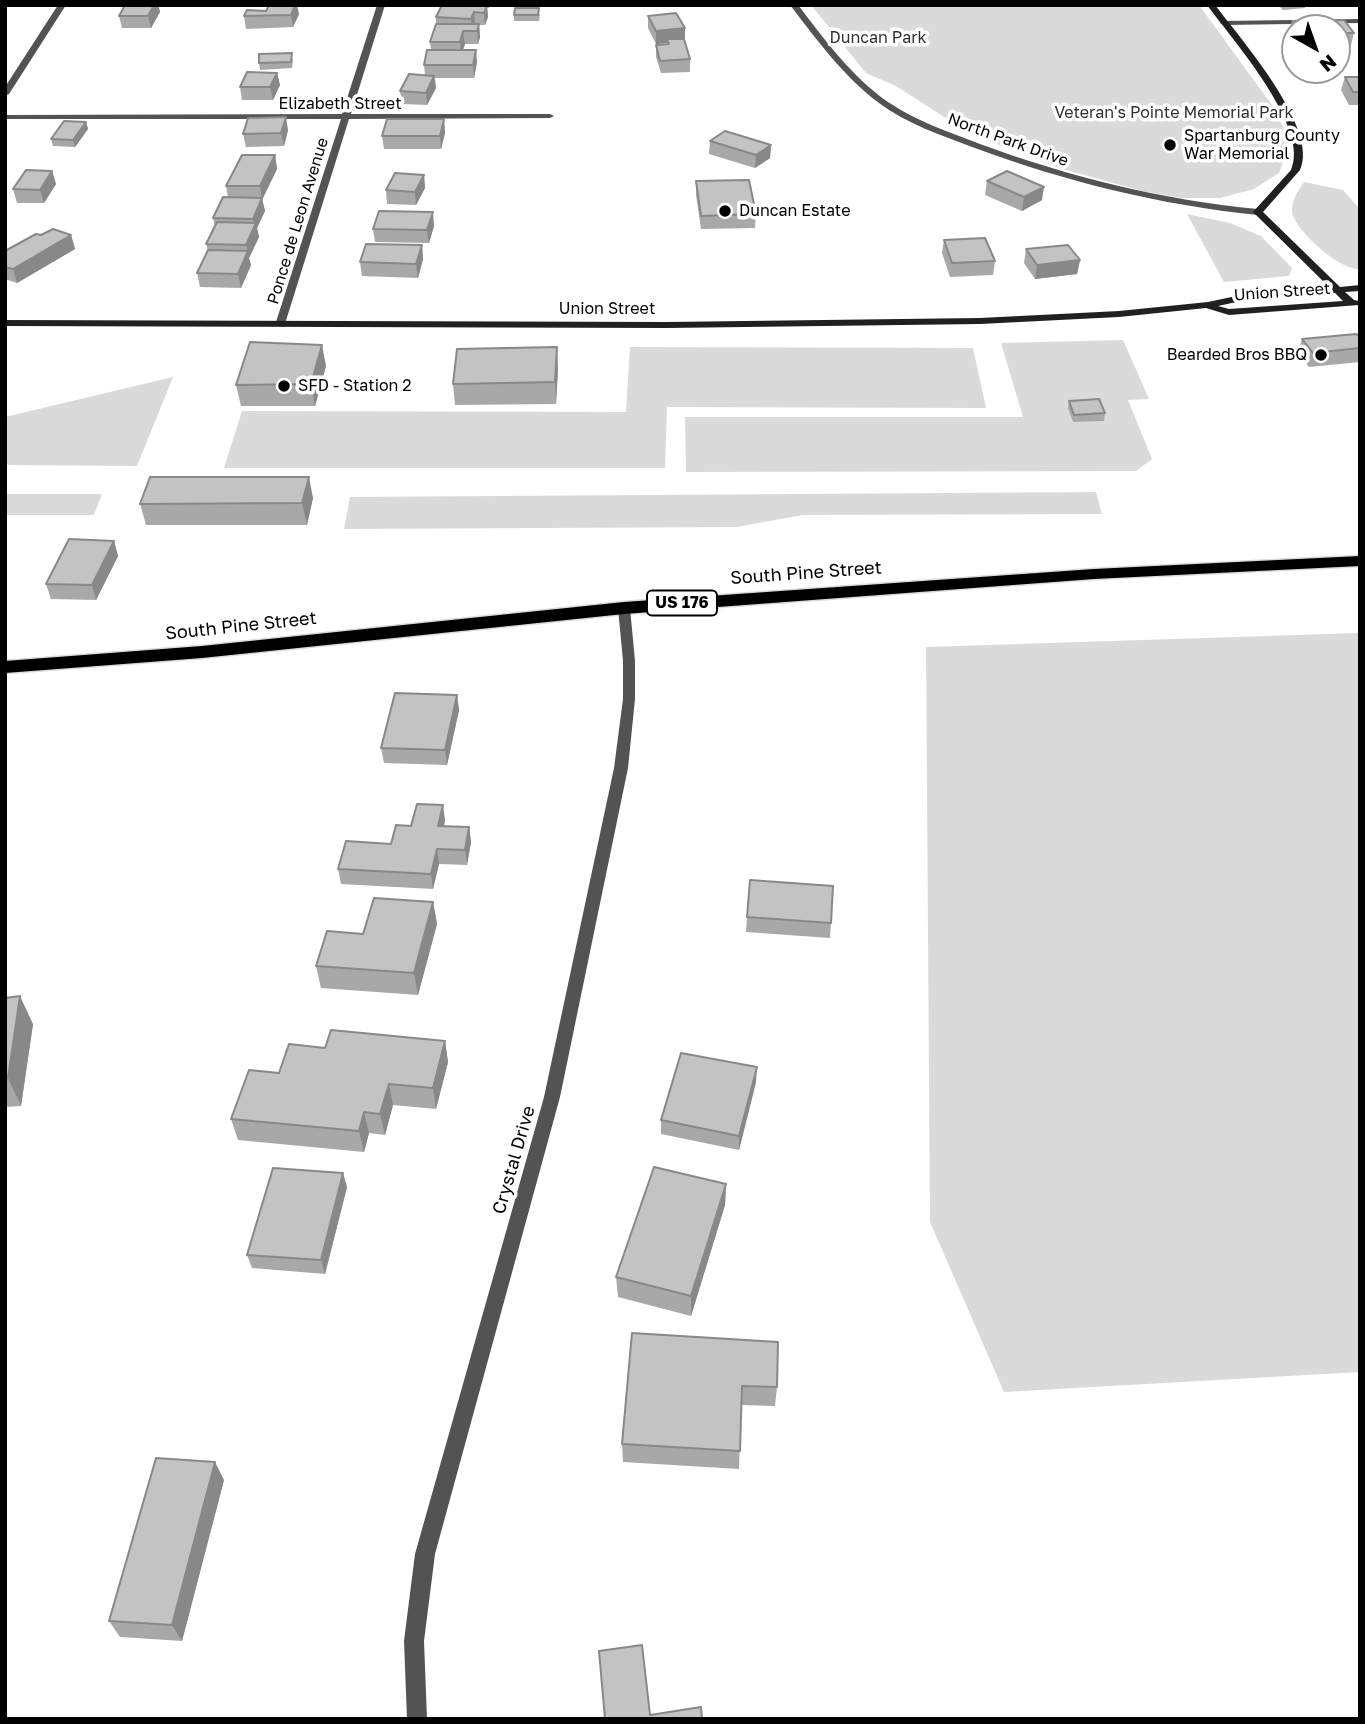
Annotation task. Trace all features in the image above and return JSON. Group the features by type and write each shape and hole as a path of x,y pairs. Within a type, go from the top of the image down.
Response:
{"highway":[{"name":"South Pine Street","path":"5,667 202,652 624,608 1094,574 1360,561"}],"main road":[{"path":"1211,5 1282,104 1301,146 1298,167 1264,200 1258,212 1335,290 1356,303"},
{"name":"Union Street","path":"5,323 877,323 1119,314 1208,305 1241,298 1360,288"},
{"name":"Union Street","path":"1208,305 1229,312 1356,303"}],"street":[{"path":"5,94 62,5"},
{"name":"Ponce de Leon Avenue","path":"280,325 381,5"},
{"name":"North Park Drive","path":"794,5 840,64 896,111 1008,158 1109,188 1208,208 1258,212"},
{"path":"1224,23 1360,21"},
{"name":"Elizabeth Street","path":"5,117 550,117"},
{"name":"Crystal Drive","path":"417,1719 414,1641 425,1554 552,1097 621,768 629,699 624,608"}],"green space":[{"name":"Veteran's Pointe Memorial Park","path":"811,5 1199,5 1272,105 1286,133 1287,151 1279,173 1254,189 1220,198 1181,198 1146,192 1059,168 969,133 896,86 866,73"},
{"path":"1304,182 1343,190 1360,209 1360,269 1343,264 1323,251 1298,225 1292,208"},
{"path":"1187,214 1230,223 1261,236 1292,268 1289,276 1224,282"},
{"path":"1123,340 1149,399 1128,400 1152,459 1136,471 686,472 685,417 1023,417 1001,343"},
{"path":"630,347 973,348 986,408 667,407 665,468 224,468 242,411 626,412"},
{"path":"173,377 137,466 5,465 5,417"},
{"path":"1096,492 1102,514 803,515 736,527 344,529 350,497"},
{"path":"5,494 102,494 94,515 5,515"},
{"path":"1360,633 1360,1372 1004,1392 930,1222 926,647"}],"building":[{"path":"125,5 154,5 148,16 119,16"},
{"path":"269,5 295,5 291,15 244,16 247,10 266,11"},
{"path":"442,5 487,5 484,13 474,12 471,19 436,17"},
{"path":"515,8 539,8 538,15 514,15"},
{"path":"676,13 685,28 656,31 648,16"},
{"path":"436,24 479,24 477,31 463,31 460,42 430,42"},
{"path":"667,39 684,39 690,59 660,61 656,45 669,44"},
{"path":"427,50 476,50 473,65 424,65"},
{"path":"292,53 291,62 259,63 259,54"},
{"path":"247,72 277,73 270,87 240,87"},
{"path":"409,74 434,76 426,93 400,91"},
{"path":"1351,77 1360,77 1360,92 1353,92 1349,84 1351,84"},
{"path":"286,117 281,133 243,134 248,118"},
{"path":"387,119 444,119 440,136 382,136"},
{"path":"64,121 86,122 73,140 51,139"},
{"path":"725,131 771,145 756,155 710,141"},
{"path":"242,155 275,155 260,186 226,186"},
{"path":"26,170 52,171 40,190 13,189"},
{"path":"1007,171 1044,187 1024,197 987,181"},
{"path":"395,173 424,175 415,192 386,190"},
{"path":"749,180 756,214 701,216 696,181"},
{"path":"223,197 262,198 253,219 213,218"},
{"path":"379,211 433,212 427,230 373,229"},
{"path":"217,222 256,223 246,245 206,244"},
{"path":"53,229 71,235 13,269 5,267 5,251 36,234 41,235"},
{"path":"985,238 995,261 952,263 944,240"},
{"path":"366,244 422,245 416,264 360,262"},
{"path":"1068,245 1080,260 1037,265 1026,249"},
{"path":"208,250 248,251 238,274 197,273"},
{"path":"1356,334 1360,337 1360,348 1313,353 1302,339"},
{"path":"250,342 322,345 311,384 236,385"},
{"path":"557,347 555,382 453,384 457,349"},
{"path":"1099,399 1105,413 1074,415 1069,401"},
{"path":"150,477 309,477 302,503 140,504"},
{"path":"69,539 114,541 92,585 46,584"},
{"path":"395,693 457,695 445,750 381,748"},
{"path":"417,804 443,805 438,826 469,827 465,850 437,849 431,874 338,869 346,841 391,844 396,825 411,826"},
{"path":"750,880 833,886 831,923 747,917"},
{"path":"374,898 433,902 414,973 316,966 327,931 363,934"},
{"path":"20,996 8,1078 5,1078 5,998"},
{"path":"331,1030 445,1041 433,1088 389,1084 380,1114 364,1112 359,1131 231,1119 249,1070 279,1073 289,1044 325,1048"},
{"path":"681,1053 757,1067 739,1136 661,1120"},
{"path":"654,1167 726,1184 691,1296 616,1277"},
{"path":"273,1168 343,1173 321,1260 247,1255"},
{"path":"632,1333 778,1342 777,1387 742,1386 740,1451 622,1444"},
{"path":"156,1458 215,1462 172,1625 109,1621"},
{"path":"642,1645 650,1715 701,1707 702,1719 605,1719 599,1651"}],"place":[{"name":"Spartanburg County War Memorial","path":"1170,145"},
{"name":"Duncan Estate","path":"725,211"},
{"name":"Bearded Bros BBQ","path":"1321,355"},
{"name":"SFD - Station 2","path":"284,386"}],"park label":[{"name":"Duncan Park","path":"878,38"}]}
